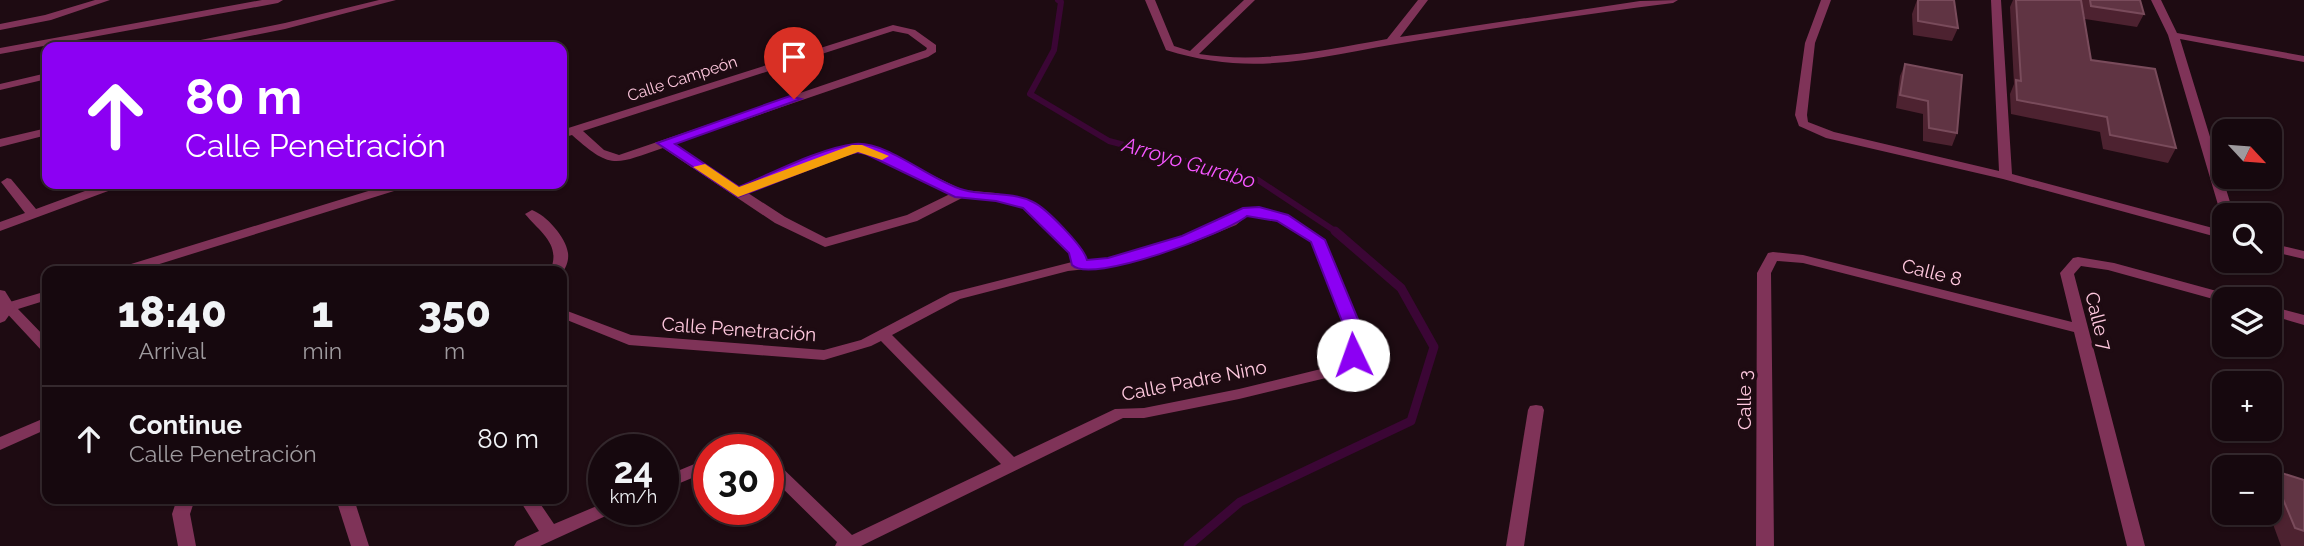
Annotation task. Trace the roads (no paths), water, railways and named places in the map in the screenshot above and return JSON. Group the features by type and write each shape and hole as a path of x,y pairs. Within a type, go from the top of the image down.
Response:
{"street":[{"path":"0,27 47,18 78,6 105,0"},
{"path":"49,42 278,0"},
{"path":"206,42 391,0"},
{"path":"1150,0 1170,48 1192,55 1244,60 1310,59 1391,41 1621,3 1673,0"},
{"path":"1192,55 1250,0"},
{"path":"1391,41 1423,0"},
{"path":"1826,0 1810,43 1801,115 1803,124 1830,135 2006,176 2212,232"},
{"path":"1997,0 2006,176"},
{"path":"2156,0 2173,35 2224,203"},
{"name":"Calle Campeón","path":"568,132 893,28 911,32 932,47 931,51 664,143"},
{"path":"2173,35 2304,60"},
{"path":"0,51 42,43"},
{"path":"0,87 42,77"},
{"path":"0,143 42,132"},
{"path":"568,132 608,157 619,159 664,143 818,242 832,243 912,218 961,194"},
{"path":"738,192 857,148 871,150 961,194 996,197 1028,205 1077,252 1080,265"},
{"path":"7,182 33,214"},
{"path":"0,227 89,189"},
{"path":"139,266 387,189"},
{"name":"Calle Padre Nino","path":"848,545 1121,414 1144,413 1239,394 1326,373 1353,355 1356,334 1318,240 1291,222 1259,211 1243,212 1231,222"},
{"path":"532,214 560,246 563,258 560,266"},
{"name":"Calle Penetración","path":"567,315 629,340 824,355 883,335 955,296 1080,265 1109,263 1187,240 1231,222"},
{"path":"2282,250 2304,255"},
{"name":"Calle 8","path":"1773,256 1802,259 2081,329"},
{"name":"Calle 3","path":"1765,546 1764,273 1773,256"},
{"name":"Calle 7","path":"2136,546 2067,273 2078,261 2109,266 2212,294"},
{"path":"3,306 42,296"},
{"path":"3,306 42,343"},
{"path":"2282,314 2304,320"},
{"path":"883,335 1013,466"},
{"path":"1516,546 1536,410"},
{"path":"0,444 42,424"},
{"path":"784,480 848,545"},
{"path":"184,504 181,514 187,546"},
{"path":"347,504 360,546"},
{"path":"531,504 550,533"},
{"path":"523,546 588,516"}],"waterway":[{"name":"Arroyo Gurabo","path":"1058,0 1061,2 1054,50 1030,94 1109,141 1258,180 1335,231"},
{"name":"Arroyo Gurabo","path":"1188,546 1240,502 1411,421 1434,347 1401,288 1335,231"}]}
